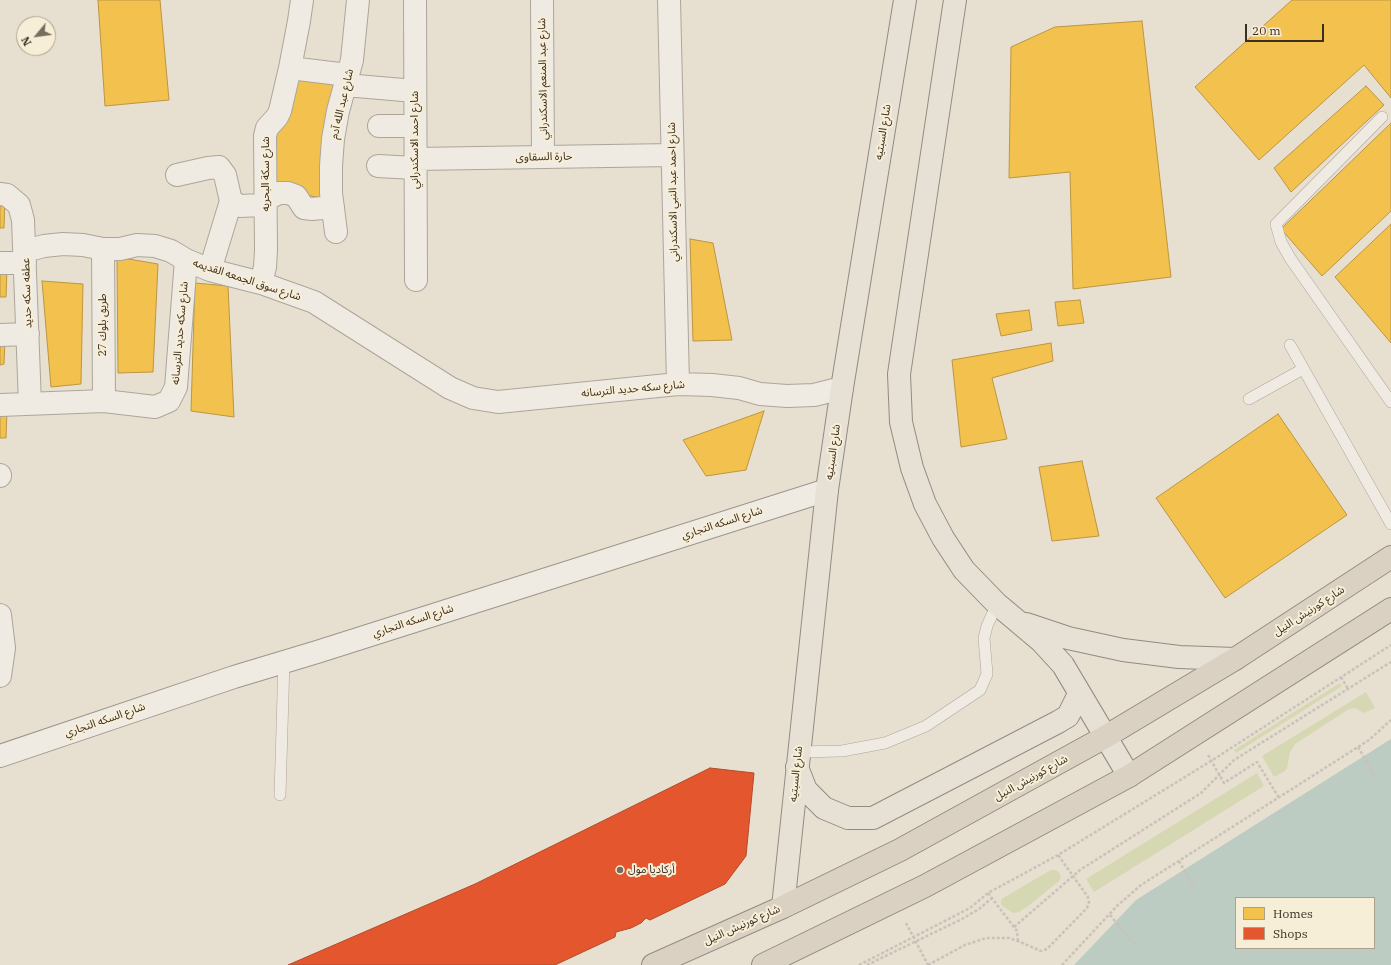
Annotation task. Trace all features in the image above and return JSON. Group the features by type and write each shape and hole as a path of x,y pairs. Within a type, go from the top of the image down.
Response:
{"highway":[{"name":"شارع كورنيش النيل","path":"653,965 783,907 900,850 1105,737 1235,659 1391,557"},
{"path":"763,965 925,886 1129,776 1391,609"}],"main road":[{"name":"شارع السبتيه","path":"783,907 827,490 842,388 905,0"},
{"path":"955,0 900,374 901,422 912,468 925,504 939,532 964,570 997,604 1041,640 1062,665 1129,776"},
{"path":"1015,620 1068,638 1123,650 1179,657 1235,659"},
{"path":"798,759 806,790 824,808 848,818 873,818 1068,716 1079,694"}],"street":[{"name":"شارع سكة البحريه","path":"261,283 265,267 266,250 264,136 267,128 277,117 280,111 290,68 302,0"},
{"name":"شارع عبد الله آدم","path":"336,232 331,166 338,111 347,80 354,45 358,0"},
{"name":"شارع احمد الاسكندراني","path":"415,0 416,280"},
{"name":"شارع عبد المنعم الاسكندراني","path":"542,0 543,157"},
{"name":"شارع احمد عبد النبي الاسكندراني","path":"669,0 678,384"},
{"path":"290,68 347,80 415,90"},
{"path":"379,126 415,126"},
{"name":"حارة السقاوى","path":"378,166 543,157 672,155"},
{"path":"178,175 208,168 218,168 225,175 232,201 210,270"},
{"path":"232,201 240,206 261,205 269,198 279,193 288,193 296,196 304,208 312,209 333,207"},
{"name":"عطفه سكه حديد","path":"0,194 7,195 19,205 23,220 30,404"},
{"name":"شارع سوق الجمعه القديمه","path":"0,263 25,257 44,246 63,244 84,245 103,249 120,249 137,245 155,246 171,251 186,260 210,270 261,283 314,302 450,388"},
{"name":"طريق بلوك 27","path":"103,249 104,401"},
{"name":"شارع سكه حديد الترسانه","path":"0,405 104,401 155,407 169,401 176,387 186,260"},
{"path":"0,335 28,334"},
{"name":"شارع سكه حديد الترسانه","path":"450,388 473,398 498,402 678,384 712,385 739,388 760,394 787,396 814,394 842,388"},
{"name":"شارع السكه التجاري","path":"0,756 234,677 827,490"},
{"path":"0,615 4,648 1,670"}],"lane":[{"path":"1382,117 1276,224 1281,242 1290,258 1391,402"},
{"path":"1290,345 1391,524"},
{"path":"1249,399 1303,369"},
{"path":"798,759 885,743 926,726 980,690 988,674 984,638 987,626 997,604"},
{"path":"280,795 284,661"}],"path":[{"path":"860,965 970,908 988,893 1058,855 1211,761 1391,645"},
{"path":"1014,927 1073,875 1201,793 1234,760 1391,662"},
{"path":"1341,677 1348,689"},
{"path":"1062,965 1125,899 1141,885 1369,740 1391,720"},
{"path":"1196,734 1224,783 1257,762 1279,798"},
{"path":"1358,747 1375,776"},
{"path":"894,901 928,965 965,946 986,938 1009,938 1044,951 1087,908 1089,899 1058,855"},
{"path":"1179,861 1195,889"},
{"path":"988,893 1017,931 1018,941"},
{"path":"867,965 966,917 979,909 992,898"},
{"path":"1110,915 1134,944"}],"green space":[{"path":"1340,683 1342,686 1236,753 1234,750"},
{"path":"1366,692 1375,708 1364,713 1355,708 1349,709 1295,744 1290,752 1287,768 1285,771 1274,777 1262,756"},
{"path":"1257,773 1264,786 1094,892 1086,879"},
{"path":"1051,870 1056,870 1059,872 1061,877 1059,881 1027,907 1019,912 1013,913 1001,905 1001,900 1003,898"}],"shaded area":[{"path":"1391,739 1391,965 1074,965 1136,900"}],"building: Homes":[{"path":"98,0 160,0 169,100 105,106"},
{"path":"1292,0 1391,0 1391,98 1364,65 1259,160 1195,87"},
{"path":"1142,21 1171,277 1073,289 1070,172 1009,178 1011,47 1055,27"},
{"path":"297,79 336,81 326,199 271,188 272,132"},
{"path":"1366,86 1384,105 1291,192 1274,168"},
{"path":"1391,123 1391,211 1322,276 1281,229"},
{"path":"0,198 5,198 4,228 0,228"},
{"path":"1391,224 1391,343 1335,277"},
{"path":"690,239 713,243 732,340 693,341"},
{"path":"117,257 158,264 153,372 118,373"},
{"path":"0,269 7,269 6,297 0,297"},
{"path":"42,281 83,284 81,384 51,387"},
{"path":"195,283 228,286 234,417 191,411"},
{"path":"1080,300 1084,323 1058,326 1055,302"},
{"path":"1029,310 1032,330 1001,336 996,314"},
{"path":"0,340 5,340 4,364 0,365"},
{"path":"1051,343 1053,361 992,378 1007,439 961,447 952,360"},
{"path":"0,411 7,411 6,438 0,438"},
{"path":"764,411 746,470 706,476 683,440"},
{"path":"1278,414 1347,515 1225,598 1156,498"},
{"path":"1082,461 1099,536 1052,541 1039,467"}],"building: Shops":[{"name":"أركاديا مول","path":"710,768 754,773 746,856 725,884 650,920 646,918 641,923 631,928 616,932 615,937 555,965 288,965 475,884"}],"place":[{"name":"أركاديا مول","path":"620,870"}]}
